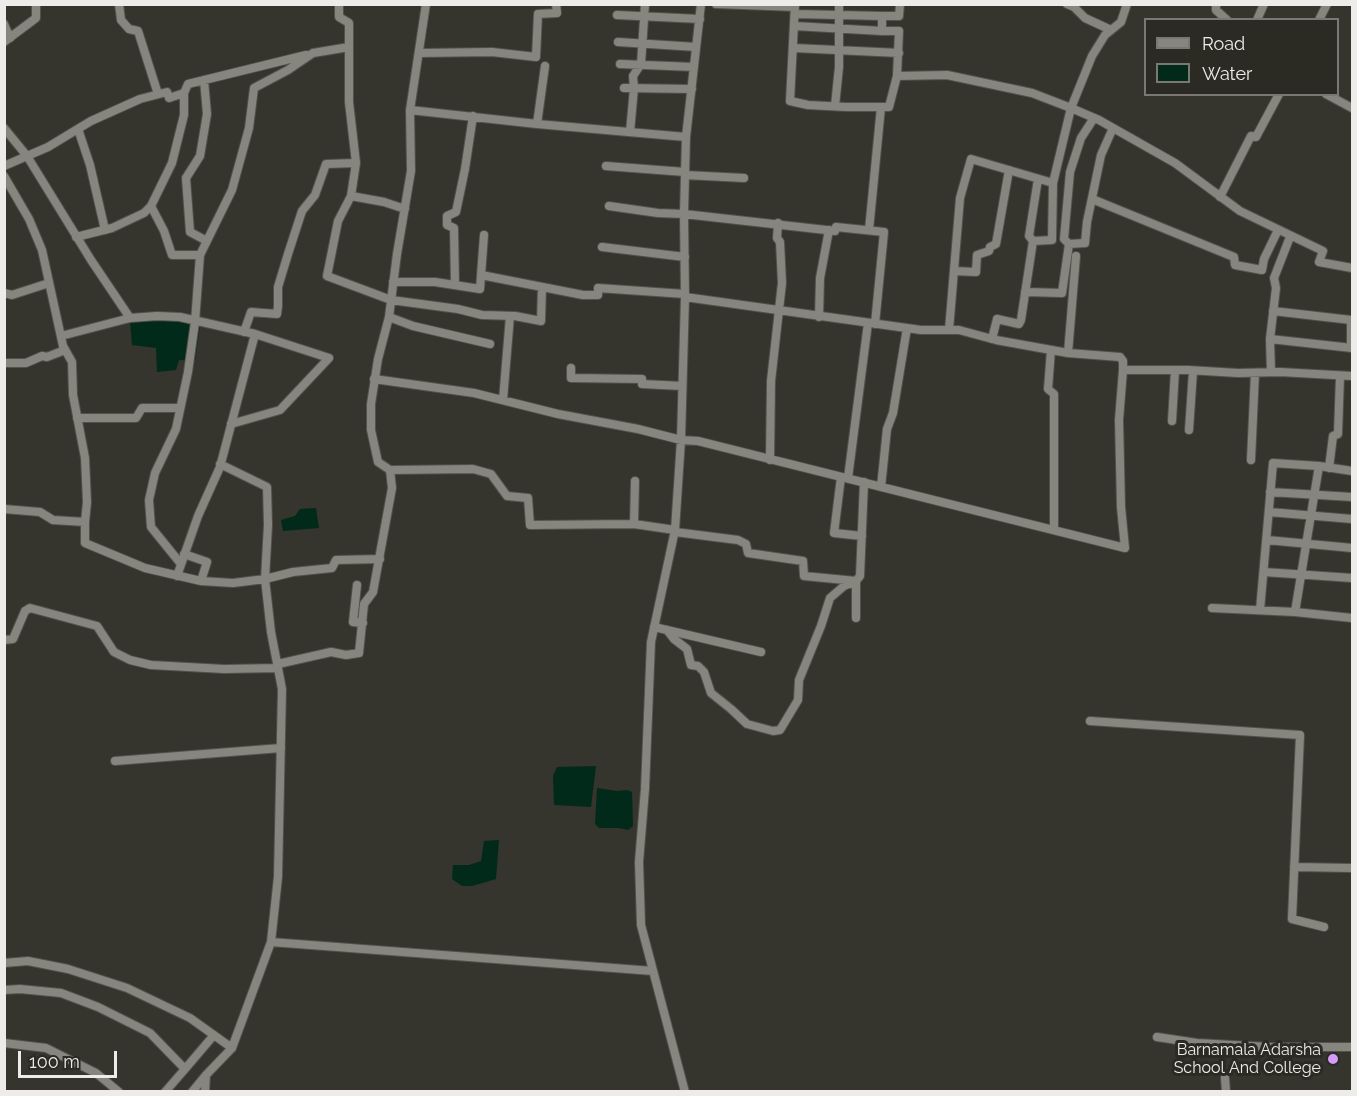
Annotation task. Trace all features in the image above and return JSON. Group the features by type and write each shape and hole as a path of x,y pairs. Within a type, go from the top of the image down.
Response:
{"street":[{"path":"4,24 7,40 36,18 36,4"},
{"path":"119,4 121,20 129,29 138,31 158,94"},
{"path":"339,4 339,17 349,23 349,102 356,163 351,196 338,221 327,276 391,300 482,315 510,316 541,321 542,287"},
{"path":"426,4 411,110 411,171 389,317 374,379 371,430 378,462 390,470 473,469 491,474 507,496 528,498 530,525 634,524 738,540 746,544 748,553 803,561 804,576 856,581"},
{"path":"418,53 492,52 536,57 538,14 556,13 556,4"},
{"path":"630,132 633,76 641,64 645,4"},
{"path":"685,1092 641,925 639,862 645,789 651,642 675,531 681,440 686,137 701,4"},
{"path":"716,4 795,8 838,15 882,16 899,16 900,4"},
{"path":"835,106 839,67 839,4"},
{"path":"1067,4 1074,7 1085,18 1111,30"},
{"path":"1033,241 1052,240 1053,183 1071,108 1092,56 1105,35 1121,22 1127,4"},
{"path":"1216,4 1216,10 1225,18"},
{"path":"1258,18 1264,4"},
{"path":"1320,18 1327,4"},
{"path":"794,26 899,32 897,76 888,107 808,105 790,101 794,48 794,26 795,8"},
{"path":"616,15 700,19"},
{"path":"882,16 882,31"},
{"path":"618,42 696,46"},
{"path":"76,237 105,230 144,213 151,206 171,163 184,115 184,93 188,84 313,53 349,47"},
{"path":"794,48 898,53"},
{"path":"181,564 151,528 149,500 155,473 176,429 188,372 195,322 200,255 232,190 249,128 254,88 288,70 313,53"},
{"path":"620,64 694,67"},
{"path":"537,124 545,66"},
{"path":"897,76 947,75 1032,93 1071,108 1113,128 1185,170 1240,211 1323,251 1319,262 1353,268"},
{"path":"204,80 207,114 200,156 186,178 190,232 207,241"},
{"path":"624,88 692,89"},
{"path":"4,166 48,147 78,129 140,99 167,92 169,98 184,93"},
{"path":"1220,197 1251,136 1256,137 1278,96"},
{"path":"1330,96 1353,108"},
{"path":"869,230 881,107"},
{"path":"411,110 686,137"},
{"path":"455,285 454,228 447,225 447,216 456,212 473,116"},
{"path":"1094,118 1081,138 1070,172 1064,239 1069,244 1085,243 1101,155 1113,128"},
{"path":"4,128 27,156 76,237 130,318"},
{"path":"78,129 90,165 105,230"},
{"path":"949,330 960,198 971,159 1053,183"},
{"path":"244,332 251,312 277,314 278,287 291,243 302,211 315,195 326,164 356,163"},
{"path":"606,166 744,178"},
{"path":"954,271 976,272 977,255 989,251 990,247 996,244 1009,170"},
{"path":"4,176 30,219 42,250 65,351 72,362 73,395 85,458 87,502 85,543 145,568 201,581 233,582 265,579 293,572 332,568 336,560 380,559"},
{"path":"992,339 997,319 1020,324 1033,241 1029,236 1038,179"},
{"path":"351,196 384,202 405,209"},
{"path":"1092,199 1234,257 1235,265 1262,270 1264,258 1278,230"},
{"path":"151,206 164,231 172,255 200,255"},
{"path":"609,206 835,231 836,227 884,232 872,323 834,533 861,536"},
{"path":"770,460 771,381 782,283 780,242 777,238 778,223"},
{"path":"819,317 820,278 829,230"},
{"path":"393,282 435,282 480,289 484,235"},
{"path":"1271,372 1270,339 1276,288 1274,278 1290,237"},
{"path":"1025,292 1062,293 1069,244"},
{"path":"602,247 685,257"},
{"path":"1068,353 1076,256"},
{"path":"374,379 474,393 681,440 698,441 1125,548 1119,420 1123,360 1120,357 1068,353 992,339 959,330 907,328 685,296 598,288 598,295 583,295 481,275"},
{"path":"4,293 12,295 49,283"},
{"path":"1270,339 1352,348 1352,320 1273,311"},
{"path":"503,400 510,316"},
{"path":"61,336 130,318 180,317 255,334 329,358 280,410 231,424"},
{"path":"389,317 413,326 490,344"},
{"path":"882,487 887,429 893,413 907,328"},
{"path":"177,576 198,516 220,465 255,334"},
{"path":"1051,350 1048,389 1054,394 1054,530"},
{"path":"4,363 26,363 42,356 47,357 65,351"},
{"path":"572,368 571,378 642,378 642,384 682,386"},
{"path":"1123,370 1271,372 1353,376"},
{"path":"1172,421 1175,370"},
{"path":"1189,430 1193,371"},
{"path":"1251,460 1255,373"},
{"path":"1295,612 1314,494 1333,436 1338,434 1340,376"},
{"path":"77,418 136,418 142,408 180,408"},
{"path":"1260,610 1273,463 1353,471"},
{"path":"192,1092 232,1048 271,942 278,877 282,689 271,632 265,579 267,488 220,465"},
{"path":"4,640 13,639 25,611 30,608 97,626 114,652 130,660 151,665 278,666 331,652 346,655 359,653 364,604 373,592 390,507 392,488 390,470"},
{"path":"634,524 635,481"},
{"path":"667,630 687,649 691,665 698,666 704,672 711,693 747,724 773,731 780,730 798,700 799,680 830,598 860,576 864,482"},
{"path":"1270,492 1353,497"},
{"path":"4,509 40,512 53,520 86,522"},
{"path":"1269,512 1353,519"},
{"path":"1267,540 1353,548"},
{"path":"184,554 207,562 201,581"},
{"path":"1264,572 1353,578"},
{"path":"856,581 856,618"},
{"path":"357,585 353,622 363,623"},
{"path":"1212,608 1295,612 1353,618"},
{"path":"654,627 760,652"},
{"path":"1090,721 1300,735 1292,919 1324,927"},
{"path":"115,761 281,748"},
{"path":"1294,867 1353,868"},
{"path":"271,942 653,971"},
{"path":"4,963 28,961 58,967 128,988 190,1018 232,1048"},
{"path":"4,990 20,989 61,993 98,1007 150,1033 184,1069"},
{"path":"165,1092 214,1035"},
{"path":"1157,1037 1269,1047 1353,1047"},
{"path":"4,1044 46,1048 96,1072 119,1092"},
{"path":"205,1092 206,1075"},
{"path":"1225,1078 1226,1092"}],"water":[{"path":"180,319 200,326 195,361 179,360 176,370 157,372 156,348 132,345 130,320"},
{"path":"316,508 319,528 283,531 281,520 295,516 300,509"},
{"path":"596,766 591,807 554,805 553,776 557,767"},
{"path":"597,788 632,792 633,826 628,830 599,828 595,824"},
{"path":"499,840 496,879 472,886 462,886 452,879 453,865 469,865 481,861 484,841"}],"place":[{"name":"Barnamala Adarsha School And College","path":"1333,1059"}]}
